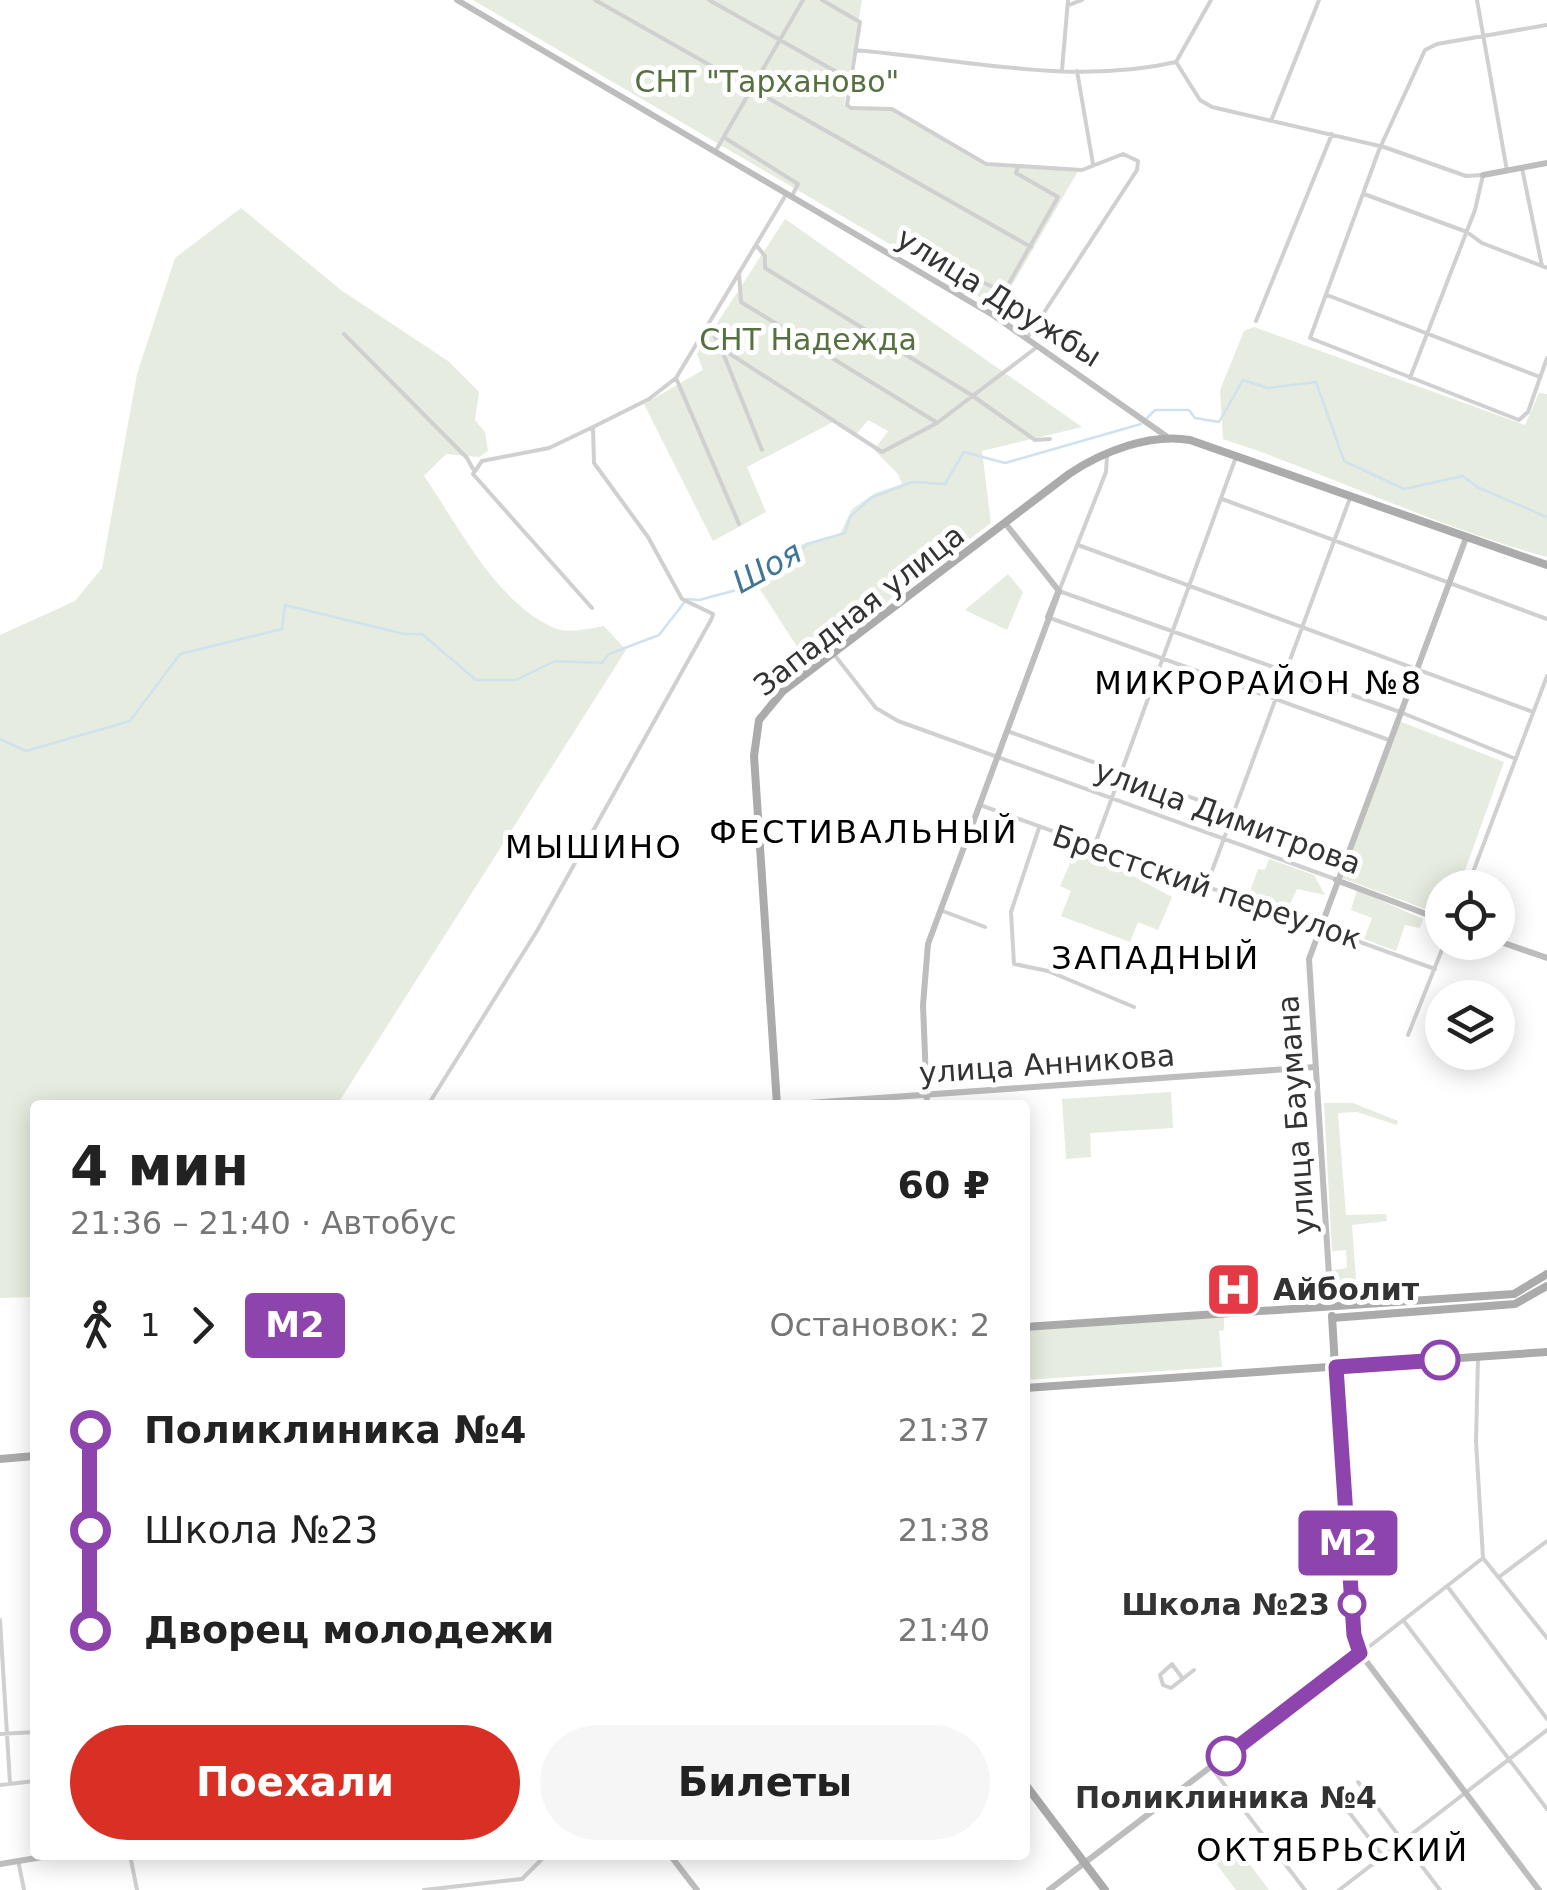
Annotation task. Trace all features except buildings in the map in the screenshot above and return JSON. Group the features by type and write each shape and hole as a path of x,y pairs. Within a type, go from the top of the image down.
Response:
{"main road":[{"name":"улица Дружбы","path":"1166,436 1238,453 1547,565"},
{"name":"Западная улица","path":"778,1100 754,738 770,702 1069,474 1107,454 1166,436"},
{"path":"1332,1318 1514,1294 1541,1287 1547,1274"},
{"path":"1030,1327 1331,1307 1417,1306"},
{"name":"улица Баумана","path":"1331,1307 1336,1367"},
{"path":"1030,1388 1547,1352"},
{"path":"0,1459 30,1456"},
{"path":"1030,1791 1105,1890"}],"street":[{"path":"595,0 1031,248"},
{"path":"709,0 849,80"},
{"path":"715,152 803,0"},
{"path":"822,0 860,22 849,80 847,105 851,108 892,109 986,164 1072,170 1131,154 1138,161 1136,170 1028,337"},
{"path":"1062,70 1068,3 1082,0"},
{"path":"855,50 1062,70 1137,71 1176,62 1211,0"},
{"path":"1271,122 1319,0"},
{"path":"1477,0 1507,171"},
{"name":"улица Дружбы","path":"462,1 1028,337 1166,436"},
{"path":"1547,25 1437,44 1425,50 1364,194 1310,338 1520,420 1528,412 1547,358"},
{"path":"1176,62 1200,100 1231,113 1384,147 1466,176 1547,164"},
{"path":"1077,71 1093,164"},
{"path":"1256,321 1332,134"},
{"path":"473,469 497,456 549,448 650,399 676,378 756,245 798,184 724,137"},
{"path":"939,262 1004,292 1058,197 1016,173 1018,166"},
{"path":"1522,168 1545,268"},
{"path":"1410,378 1467,232 1483,175"},
{"path":"1364,194 1467,232 1482,243 1545,268"},
{"path":"756,245 765,256 765,268 973,396 1036,440 1050,439"},
{"path":"739,273 741,302 937,423"},
{"path":"961,296 970,278"},
{"path":"1326,295 1540,377"},
{"path":"709,326 762,450"},
{"path":"344,334 473,469 475,478 592,608"},
{"path":"721,348 882,452 937,423 1039,345"},
{"path":"676,378 739,524"},
{"path":"431,1100 532,940 713,614 678,594 648,537 594,463 593,426"},
{"path":"1094,847 1238,453"},
{"path":"926,1100 929,957 940,910 1106,472 1107,454"},
{"path":"1205,888 1352,494"},
{"path":"1222,500 1547,619"},
{"path":"1005,523 1059,591 1400,712 1516,759"},
{"name":"улица Баумана","path":"1331,1307 1308,972 1336,880 1466,538"},
{"path":"1078,545 1534,712"},
{"path":"1048,618 1389,740"},
{"name":"улица Димитрова","path":"834,653 876,708 889,717 1425,914"},
{"path":"1474,870 1547,676"},
{"path":"1006,731 1346,853"},
{"name":"Брестский переулок","path":"980,805 1435,969"},
{"path":"1039,828 1011,912 1014,964 1048,972 1134,1007"},
{"path":"940,910 985,927"},
{"path":"1515,947 1547,958"},
{"path":"1408,1035 1439,960"},
{"name":"улица Анникова","path":"852,1100 1316,1068"},
{"path":"1478,1357 1476,1441 1483,1558 1547,1638"},
{"name":"улица Баумана","path":"1336,1367 1354,1635 1360,1653 1539,1890"},
{"path":"1499,1578 1547,1541"},
{"path":"1049,1890 1483,1558"},
{"path":"1446,1586 1547,1719"},
{"path":"0,1620 10,1783"},
{"path":"1403,1620 1547,1808"},
{"path":"1183,1679 1172,1664 1160,1674 1163,1685 1172,1688 1183,1679 1194,1670"},
{"path":"1339,1890 1547,1730"},
{"path":"0,1734 30,1732"},
{"path":"1211,1767 1305,1890"},
{"path":"0,1785 30,1781"},
{"path":"1358,1782 1440,1890"},
{"path":"1348,1811 1383,1856"},
{"path":"0,1864 30,1858"},
{"path":"18,1860 24,1890"},
{"path":"131,1860 136,1890"},
{"path":"424,1890 522,1879 541,1860"},
{"path":"674,1860 697,1890"}],"green space":[{"name":"СНТ \"Тарханово\"","path":"473,0 862,0 844,105 892,110 985,166 1078,171 999,308"},
{"path":"241,208 341,290 448,361 479,392 475,420 485,432 488,451 479,457 446,454 424,476 479,559 511,598 556,629 604,626 626,650 340,1100 30,1100 30,1297 0,1298 0,635 75,601 102,568 137,374 175,258"},
{"name":"СНТ Надежда","path":"785,219 1082,427 982,451 991,523 807,662 748,571 805,543 839,536 852,509 875,493 902,484 898,474 874,450 888,431 868,420 854,437 837,420 747,467 766,512 713,541 644,404 703,370 697,354"},
{"path":"1254,327 1525,425 1539,393 1547,394 1547,557 1465,531 1223,439 1220,390 1244,331"},
{"path":"1008,574 1023,592 1007,630 965,610"},
{"path":"1399,721 1504,762 1465,870 1425,870 1425,909 1339,877"},
{"path":"1079,843 1121,860 1118,868 1172,897 1158,930 1138,922 1130,942 1061,916 1071,891 1060,886"},
{"path":"1269,859 1314,875 1325,895 1297,889 1286,912 1248,897 1258,869 1265,870"},
{"path":"1357,890 1423,919 1420,928 1405,925 1396,951 1364,939 1372,918 1351,910"},
{"path":"1171,1092 1173,1128 1090,1133 1091,1157 1066,1159 1062,1099"},
{"path":"1324,1103 1353,1103 1398,1121 1397,1125 1357,1112 1338,1113 1346,1215 1386,1214 1387,1221 1352,1225 1357,1294 1334,1295 1333,1270 1347,1268 1346,1250 1332,1251"},
{"path":"1224,1317 1224,1330 1219,1331 1222,1367 1030,1380 1030,1331"},
{"path":"1236,1846 1269,1890 1236,1890 1215,1862"}],"waterway":[{"name":"Шоя","path":"1147,418 1155,410 1189,410 1195,418 1219,422 1243,380 1268,388 1316,382 1344,461 1404,489 1463,476 1477,487 1547,517"},
{"name":"Шоя","path":"0,739 26,751 130,721 180,654 282,629 285,605 404,634 422,634 476,680 516,680 555,661 602,663 609,654 659,635 687,599 699,600 744,588 791,560 807,544 845,533 850,517 871,498 912,482 945,484 964,452 1005,463 1141,424"}],"bus line":[{"name":"М2","path":"1226,1756 1360,1653 1354,1635 1336,1367 1440,1360"}],"place":[{"name":"Айболит","path":"1234,1289"},
{"name":"Школа №23","path":"1352,1604"},
{"name":"Поликлиника №4","path":"1226,1756"}],"district":[{"name":"МИКРОРАЙОН №8","path":"1259,683"},
{"name":"ФЕСТИВАЛЬНЫЙ","path":"864,832"},
{"name":"МЫШИНО","path":"594,847"},
{"name":"ЗАПАДНЫЙ","path":"1156,958"},
{"name":"ОКТЯБРЬСКИЙ","path":"1333,1850"}]}
